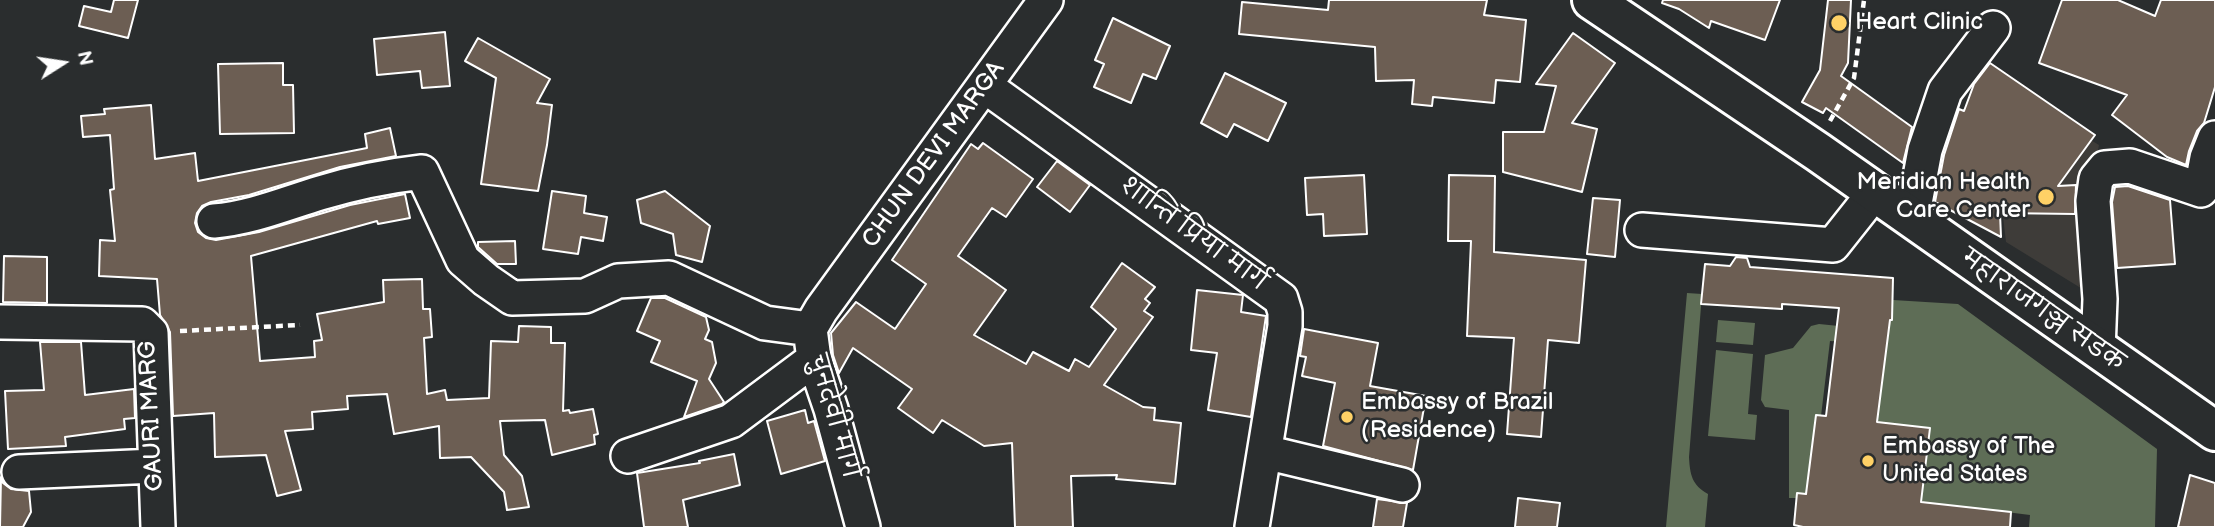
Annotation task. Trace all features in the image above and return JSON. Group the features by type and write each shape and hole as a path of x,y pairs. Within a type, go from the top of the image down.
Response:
{"main road":[{"name":"महाराजगञ्ज सडक","path":"1592,0 1818,152 2215,431"}],"street":[{"name":"CHUN DEVI MARGA","path":"628,456 731,421 815,333 1046,0"},
{"path":"1912,219 1926,150 1945,91 1993,28"},
{"name":"शान्ति प्रिया मार्ग","path":"985,86 1281,299 1285,326 1252,527"},
{"path":"2098,350 2100,299 2093,201 2096,179 2105,168 2130,166 2201,190 2212,151"},
{"path":"214,221 254,215 322,192 387,176 422,172 463,260 512,298 585,296 618,281 669,278 765,323 815,333"},
{"path":"1642,230 1833,245 1875,192"},
{"name":"GAURI MARG","path":"0,322 142,324 151,333 158,527"},
{"name":"चुनदेवी मार्ग","path":"815,333 831,409 863,527"},
{"path":"1265,452 1402,485"},
{"path":"19,472 155,466"}],"path":[{"path":"1818,152 1832,115 1854,78 1864,0"},
{"path":"151,333 300,325"}],"shaded area":[{"name":"Meridian Health Care Center","path":"2064,124 2099,145 2089,204 2084,290 2006,242 2002,208"}],"green space":[{"path":"1687,293 1702,294 1689,463 1695,483 1708,494 1705,527 1666,527"},
{"path":"1893,300 1958,304 2157,449 2155,527 2029,527 2030,515 1958,506 1920,510 1930,429 1877,422"},
{"path":"1718,320 1755,323 1753,345 1716,342"},
{"path":"1819,324 1859,328 1858,343 1830,341 1821,416 1816,416 1806,494 1789,498 1789,410 1765,407 1761,400 1765,355 1793,348 1811,326"},
{"path":"1716,350 1753,354 1748,414 1757,415 1755,440 1708,436"}],"building":[{"path":"114,0 138,0 128,38 79,26 84,6 111,12"},
{"path":"1329,0 1487,0 1484,15 1526,20 1520,82 1496,80 1494,103 1433,97 1432,106 1412,104 1414,80 1376,81 1375,47 1239,34 1242,2 1328,10"},
{"path":"1663,0 1780,0 1765,40 1711,21 1709,28 1679,9 1662,3"},
{"path":"1828,0 1851,0 1848,63 1841,76 1912,127 1903,163 1826,108 1823,113 1802,102 1820,70"},
{"path":"2062,0 2118,0 2155,16 2161,0 2215,0 2215,87 2204,123 2197,131 2186,165 2167,157 2112,115 2127,95 2039,63"},
{"path":"1113,18 1170,46 1156,79 1143,74 1131,103 1094,87 1104,64 1095,60"},
{"path":"445,32 450,86 422,88 420,71 377,75 374,39"},
{"path":"1573,33 1615,63 1572,123 1597,129 1582,192 1503,172 1503,132 1544,132 1556,86 1536,84"},
{"path":"478,38 550,79 537,103 552,105 538,191 481,184 496,78 465,61"},
{"path":"283,63 283,85 293,85 294,133 220,134 218,64"},
{"path":"1990,63 2095,135 2058,186 2076,185 2075,214 2000,213 2001,237 1935,202 1944,155 1959,109 1964,111 1974,84"},
{"path":"1225,73 1286,103 1268,141 1234,124 1227,137 1201,123"},
{"path":"151,105 155,159 195,153 198,181 367,148 365,134 390,128 396,156 340,167 249,195 211,202 202,206 197,213 195,223 198,232 206,238 216,240 259,232 350,205 405,194 410,218 378,224 377,221 251,256 260,361 315,357 314,341 322,340 317,314 384,302 383,280 422,279 423,309 430,309 432,337 424,338 427,394 445,390 447,400 489,398 491,341 518,342 519,326 551,327 551,343 565,343 563,411 569,410 570,413 593,409 598,434 594,435 595,444 552,455 545,420 500,421 504,455 522,476 529,507 507,510 504,492 471,457 440,458 439,426 394,434 387,394 347,396 348,409 312,412 313,429 285,431 301,490 277,496 266,455 215,457 214,413 173,416 170,332 160,315 157,279 99,276 100,240 115,241 110,190 114,189 110,135 83,137 81,116 105,114 104,109"},
{"path":"983,143 1033,179 1006,217 992,208 958,256 1006,290 974,335 1026,364 1033,352 1069,371 1075,359 1089,367 1116,329 1091,307 1122,263 1155,287 1145,299 1150,303 1144,311 1153,317 1104,385 1143,407 1155,408 1154,420 1181,423 1175,484 1116,479 1117,475 1071,476 1073,527 1015,527 1012,443 984,446 942,420 933,433 898,408 912,389 853,348 839,373 833,355 831,333 856,302 895,329 926,284 892,260 971,144 978,149"},
{"path":"1057,161 1090,185 1070,212 1037,187"},
{"path":"1364,175 1367,234 1324,236 1323,214 1307,215 1305,178"},
{"path":"1449,175 1495,176 1494,252 1586,260 1579,343 1548,340 1541,437 1507,434 1514,338 1467,336 1471,241 1448,241"},
{"path":"2128,186 2170,200 2175,264 2117,268 2112,202 2115,187"},
{"path":"552,191 586,196 584,213 607,217 603,241 581,237 578,254 543,249"},
{"path":"665,191 710,226 702,262 676,255 673,234 641,223 637,200"},
{"path":"1593,198 1620,200 1615,257 1587,254"},
{"path":"515,241 516,264 497,264 478,247 478,242"},
{"path":"4,256 47,257 47,303 3,302"},
{"path":"1736,257 1747,258 1750,267 1893,278 1892,320 1877,422 1930,428 1921,502 2011,512 2010,527 1794,525 1797,493 1806,494 1816,415 1826,416 1839,308 1782,304 1782,309 1701,304 1705,264 1730,266"},
{"path":"1197,290 1243,295 1241,312 1266,316 1251,417 1208,410 1217,353 1191,350"},
{"path":"651,298 665,298 706,317 709,330 705,339 712,342 716,363 709,379 724,402 722,404 684,417 697,381 651,362 660,341 637,331"},
{"path":"1304,329 1378,343 1370,386 1426,396 1413,470 1323,446 1335,383 1302,376 1306,357 1300,356"},
{"path":"40,342 81,342 85,395 134,389 135,418 124,419 125,429 65,437 66,446 8,449 5,391 44,390"},
{"path":"805,410 808,423 814,421 825,461 781,474 767,421"},
{"path":"734,454 740,485 683,500 688,527 644,527 637,473 700,463 699,461"},
{"path":"2190,475 2215,483 2215,527 2178,527"},
{"path":"1,477 3,483 11,489 29,491 31,512 23,527 0,527"},
{"path":"1518,498 1560,503 1557,527 1515,527"},
{"path":"1377,499 1407,503 1403,527 1373,527"}],"place":[{"name":"Heart Clinic","path":"1839,23"},
{"name":"Meridian Health Care Center","path":"2046,197"},
{"name":"Embassy of Brazil (Residence)","path":"1347,417"},
{"name":"Embassy of The United States","path":"1868,461"}]}
